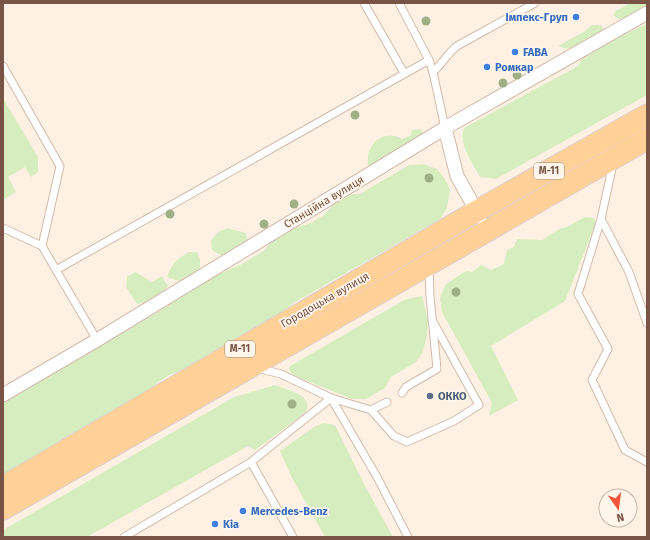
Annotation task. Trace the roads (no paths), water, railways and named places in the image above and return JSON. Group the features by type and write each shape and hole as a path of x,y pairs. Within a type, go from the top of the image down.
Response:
{"main road":[{"name":"Городоцька вулиця","path":"3,487 477,211 647,115"},
{"name":"Городоцька вулиця","path":"3,509 647,139"}],"street":[{"name":"Станційна вулиця","path":"3,395 97,340 446,128 647,13"},
{"path":"446,128 457,176 489,230"}],"lane":[{"path":"364,3 404,73"},
{"path":"399,3 429,60 446,128"},
{"path":"433,72 442,63 448,53 456,46 535,3"},
{"path":"56,270 429,60"},
{"path":"3,66 60,166 42,246"},
{"path":"615,158 600,219 578,294 608,349 592,380 625,450 647,462"},
{"path":"600,219 629,272 647,323"},
{"path":"3,228 42,246 97,340"},
{"path":"402,393 406,387 437,369 432,320 429,264"},
{"path":"251,367 281,374 331,398 371,410 394,436 407,442 454,421 480,405 432,320"},
{"path":"124,537 251,462 331,398"},
{"path":"331,398 377,477 408,537"},
{"path":"371,410 386,402"},
{"path":"251,462 293,537"}],"place":[{"name":"Імпекс-Груп","path":"576,17"},
{"name":"FABA","path":"515,52"},
{"name":"Ромкар","path":"487,67"},
{"name":"ОККО","path":"430,396"},
{"name":"Mercedes-Benz","path":"243,511"},
{"name":"Kia","path":"215,524"}]}
